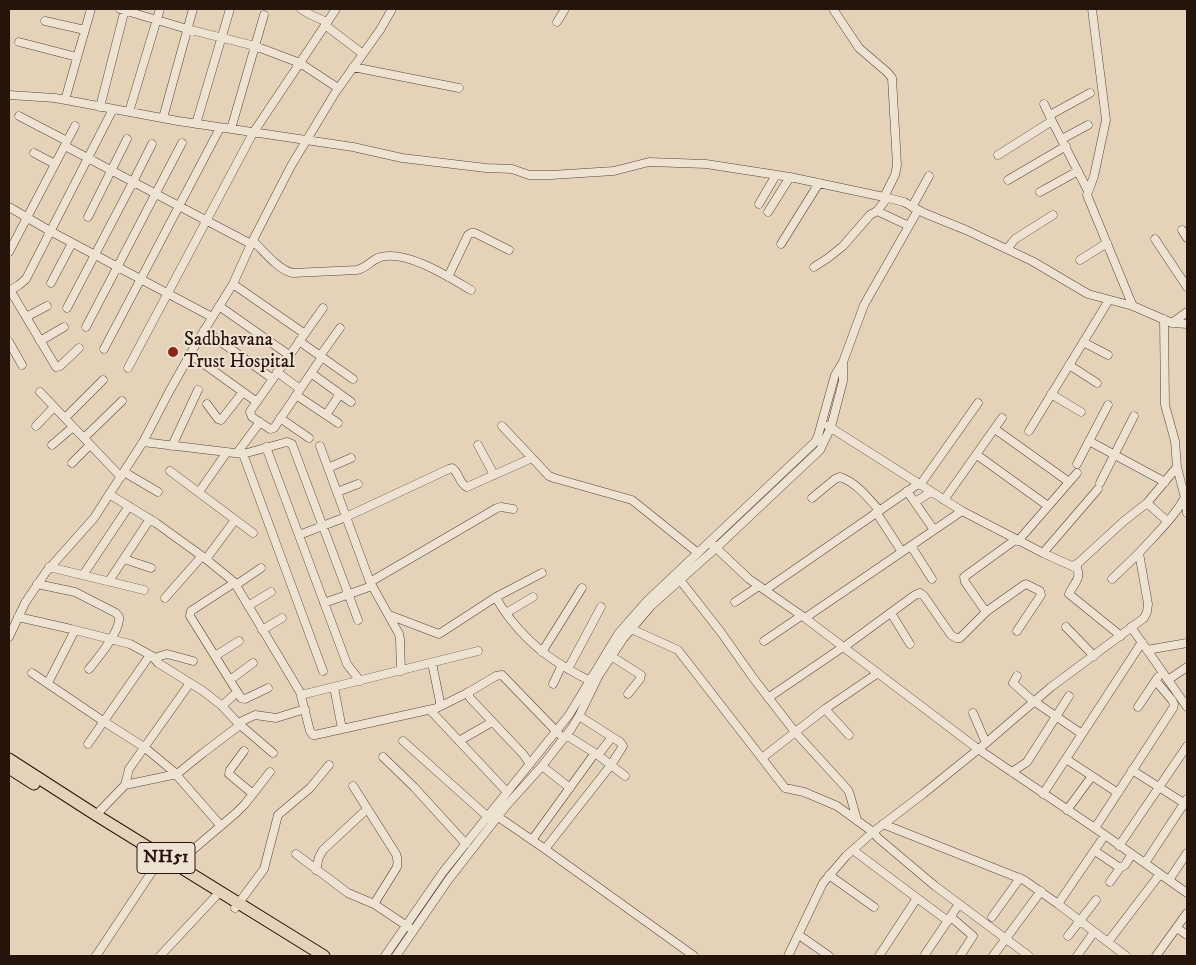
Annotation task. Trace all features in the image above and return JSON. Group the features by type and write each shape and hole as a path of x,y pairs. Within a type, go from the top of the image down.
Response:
{"highway":[{"name":"NH51","path":"9,759 216,896 237,905 324,956"},
{"name":"NH51","path":"9,768 161,858 176,864 312,956"}],"street":[{"path":"65,100 90,9"},
{"path":"100,106 123,9 187,29 255,46 300,63 338,88"},
{"path":"129,112 160,9"},
{"path":"162,118 193,9"},
{"path":"196,124 230,9"},
{"path":"301,9 326,24 363,54"},
{"path":"128,368 253,133 336,9"},
{"path":"9,637 24,603 37,584 49,567 94,518 143,442 190,354 233,284 291,166 338,88 380,30 392,9"},
{"path":"557,22 565,9"},
{"path":"814,266 843,246 870,215 877,211 895,175 897,165 892,78 859,48 833,9"},
{"path":"1092,9 1106,120 1094,176 1087,195 1133,306"},
{"path":"231,130 264,15"},
{"path":"45,21 85,30"},
{"path":"19,42 77,57"},
{"path":"353,67 459,88"},
{"path":"998,155 1090,93"},
{"path":"9,95 55,98 231,130 352,147 402,158 486,168 512,168 529,174 551,175 614,171 649,162 706,164 776,174 904,202 1032,261 1088,294 1133,306 1172,323 1187,324"},
{"path":"1044,104 1088,191"},
{"path":"79,348 58,367 54,365 10,290 20,285 26,279 113,109"},
{"path":"19,116 87,158 252,242 284,271 293,273 357,270 364,268 380,257 398,256 408,258 448,276 471,290"},
{"path":"1008,180 1088,125"},
{"path":"9,252 75,126"},
{"path":"104,349 220,128"},
{"path":"88,217 127,139"},
{"path":"86,327 182,143"},
{"path":"67,308 152,144"},
{"path":"34,153 55,164"},
{"path":"1040,192 1078,171"},
{"path":"759,204 776,174"},
{"path":"385,956 440,876 466,844 493,815 506,806 565,737 579,716 593,679 623,639 644,604 817,440 835,375 843,362 864,305 908,226 929,176"},
{"path":"768,212 790,177"},
{"path":"781,244 819,183"},
{"path":"9,207 72,243 212,317"},
{"path":"877,211 908,226"},
{"path":"1007,250 1015,239 1053,215"},
{"path":"1182,230 1187,238"},
{"path":"448,276 471,233 475,233 509,250"},
{"path":"1155,239 1187,287"},
{"path":"51,283 72,243"},
{"path":"1080,260 1107,243"},
{"path":"233,284 305,334"},
{"path":"1028,431 1109,300"},
{"path":"26,317 47,306"},
{"path":"219,306 289,355"},
{"path":"323,308 256,402 250,412 252,417 272,429 340,328"},
{"path":"1172,323 1187,312"},
{"path":"1164,319 1164,401 1175,441 1177,467 1186,495 1187,513"},
{"path":"40,341 64,327"},
{"path":"204,330 275,376 338,423"},
{"path":"299,341 353,379"},
{"path":"9,342 22,366"},
{"path":"1083,342 1108,355"},
{"path":"190,354 256,402"},
{"path":"396,956 507,792 572,711 593,679 618,634 629,627 716,548 814,456 831,428 843,381 843,362"},
{"path":"1069,365 1097,383"},
{"path":"311,373 351,402"},
{"path":"65,418 103,380"},
{"path":"172,446 198,390"},
{"path":"40,392 90,445 122,474 158,492"},
{"path":"207,404 218,419 221,420 243,392"},
{"path":"326,415 340,394"},
{"path":"1051,394 1081,412"},
{"path":"84,438 122,401"},
{"path":"735,602 762,588 919,484 978,403"},
{"path":"1077,464 1108,405"},
{"path":"36,426 54,407"},
{"path":"1043,553 1099,486 1134,416"},
{"path":"280,418 309,438"},
{"path":"944,500 1002,418"},
{"path":"240,454 260,422"},
{"path":"822,424 962,511 1016,540 1074,567 1146,503 1177,467"},
{"path":"502,426 545,473 554,478 632,500 698,553"},
{"path":"52,445 73,427"},
{"path":"995,429 1069,482"},
{"path":"1089,441 1164,482"},
{"path":"143,442 240,454 287,442 292,444 358,620"},
{"path":"72,463 90,445"},
{"path":"478,445 494,475"},
{"path":"320,446 371,584 400,636 401,671"},
{"path":"266,447 347,664 360,681"},
{"path":"198,492 227,452"},
{"path":"240,454 323,671"},
{"path":"977,455 1048,506"},
{"path":"328,468 351,458"},
{"path":"299,535 346,517 449,468 454,470 467,487 532,458"},
{"path":"170,471 253,533"},
{"path":"986,612 965,582 964,577 1016,540 1077,473"},
{"path":"812,498 840,476 847,479 860,489 877,511 902,552"},
{"path":"337,492 358,484"},
{"path":"907,491 934,530"},
{"path":"915,502 931,492"},
{"path":"109,494 150,519 204,558 235,584 301,695 310,731 313,735 430,710 496,676 502,675 556,732 597,754 624,776"},
{"path":"1112,579 1139,553 1178,509 1186,495"},
{"path":"1146,503 1167,521"},
{"path":"83,575 129,506"},
{"path":"324,603 348,595 371,584 497,508 513,509"},
{"path":"764,642 962,511"},
{"path":"109,581 150,519"},
{"path":"165,598 204,558 235,520"},
{"path":"710,542 749,579 878,673 978,750 1095,828 1187,893"},
{"path":"910,546 932,579"},
{"path":"788,956 823,883 853,850 883,824 978,750 1051,687 1144,618 1148,604 1139,553"},
{"path":"124,559 151,568"},
{"path":"1076,564 1080,573 1069,594 1121,636"},
{"path":"49,567 144,590"},
{"path":"261,568 190,612 190,616 241,698 245,699 268,688"},
{"path":"388,615 439,634 496,598 542,573"},
{"path":"680,580 795,732 848,790 857,820"},
{"path":"37,584 75,592 116,613 120,618 111,639 89,670"},
{"path":"768,698 915,595 922,594 951,636 958,639 986,612 1025,584 1040,592 1041,595 1017,631"},
{"path":"542,652 582,588"},
{"path":"248,606 271,592"},
{"path":"506,613 533,597"},
{"path":"496,598 524,636 542,652 565,667 593,679"},
{"path":"553,684 601,607"},
{"path":"891,613 910,644"},
{"path":"18,618 130,644 152,656 158,663 222,706 239,724 273,753"},
{"path":"262,630 282,618"},
{"path":"629,627 678,650 785,788 804,792 837,806 873,832 935,886 1029,956"},
{"path":"1066,627 1094,656"},
{"path":"1131,627 1187,707"},
{"path":"48,683 75,630"},
{"path":"215,656 240,640"},
{"path":"1044,794 1142,642"},
{"path":"1148,650 1187,643"},
{"path":"301,695 478,651"},
{"path":"88,744 152,656 167,654 193,661"},
{"path":"611,656 641,675 628,694"},
{"path":"432,663 440,702 439,706"},
{"path":"230,680 253,664"},
{"path":"1168,680 1187,667"},
{"path":"1138,707 1162,671"},
{"path":"32,673 144,747 177,774 221,826"},
{"path":"762,758 825,709 878,673"},
{"path":"1017,676 1013,683 1034,702 1082,734"},
{"path":"1095,828 1173,708 1172,700 1156,681"},
{"path":"96,815 125,785 129,768 190,683"},
{"path":"334,687 342,729"},
{"path":"222,706 238,692"},
{"path":"468,692 470,698 530,764"},
{"path":"1012,772 1027,762 1069,696"},
{"path":"125,785 177,774 239,724 254,715 276,718 305,709"},
{"path":"825,709 849,735"},
{"path":"430,710 507,792"},
{"path":"973,713 986,743"},
{"path":"545,849 611,766 623,746 612,736 579,716"},
{"path":"459,741 492,722"},
{"path":"532,840 570,788 612,736"},
{"path":"403,741 493,815 545,849 694,956"},
{"path":"1119,846 1187,746"},
{"path":"244,751 229,774 253,794"},
{"path":"382,757 414,787 466,844"},
{"path":"1066,759 1118,793"},
{"path":"237,905 264,868 278,815 310,788 329,766"},
{"path":"542,766 570,788"},
{"path":"1132,770 1186,803 1145,863"},
{"path":"176,864 241,808 270,772"},
{"path":"1067,810 1092,776"},
{"path":"353,786 396,854 398,863 374,904"},
{"path":"316,870 323,850 368,809"},
{"path":"883,824 1020,878 1058,904 1126,956"},
{"path":"1058,904 1105,835"},
{"path":"853,850 917,898 973,936 960,956"},
{"path":"1095,850 1120,868"},
{"path":"1170,880 1187,853"},
{"path":"296,854 348,893 374,904 414,930"},
{"path":"1110,882 1132,854"},
{"path":"96,956 161,858"},
{"path":"1108,942 1160,874"},
{"path":"830,875 874,907"},
{"path":"992,917 1020,878"},
{"path":"993,956 1040,891"},
{"path":"160,956 216,896"},
{"path":"878,956 917,898"},
{"path":"1068,936 1096,900"},
{"path":"925,956 959,904"},
{"path":"1156,956 1187,913"},
{"path":"1177,928 1187,935"},
{"path":"1077,956 1094,932"},
{"path":"799,935 829,956"}],"place":[{"name":"Sadbhavana Trust Hospital","path":"173,352"}]}
